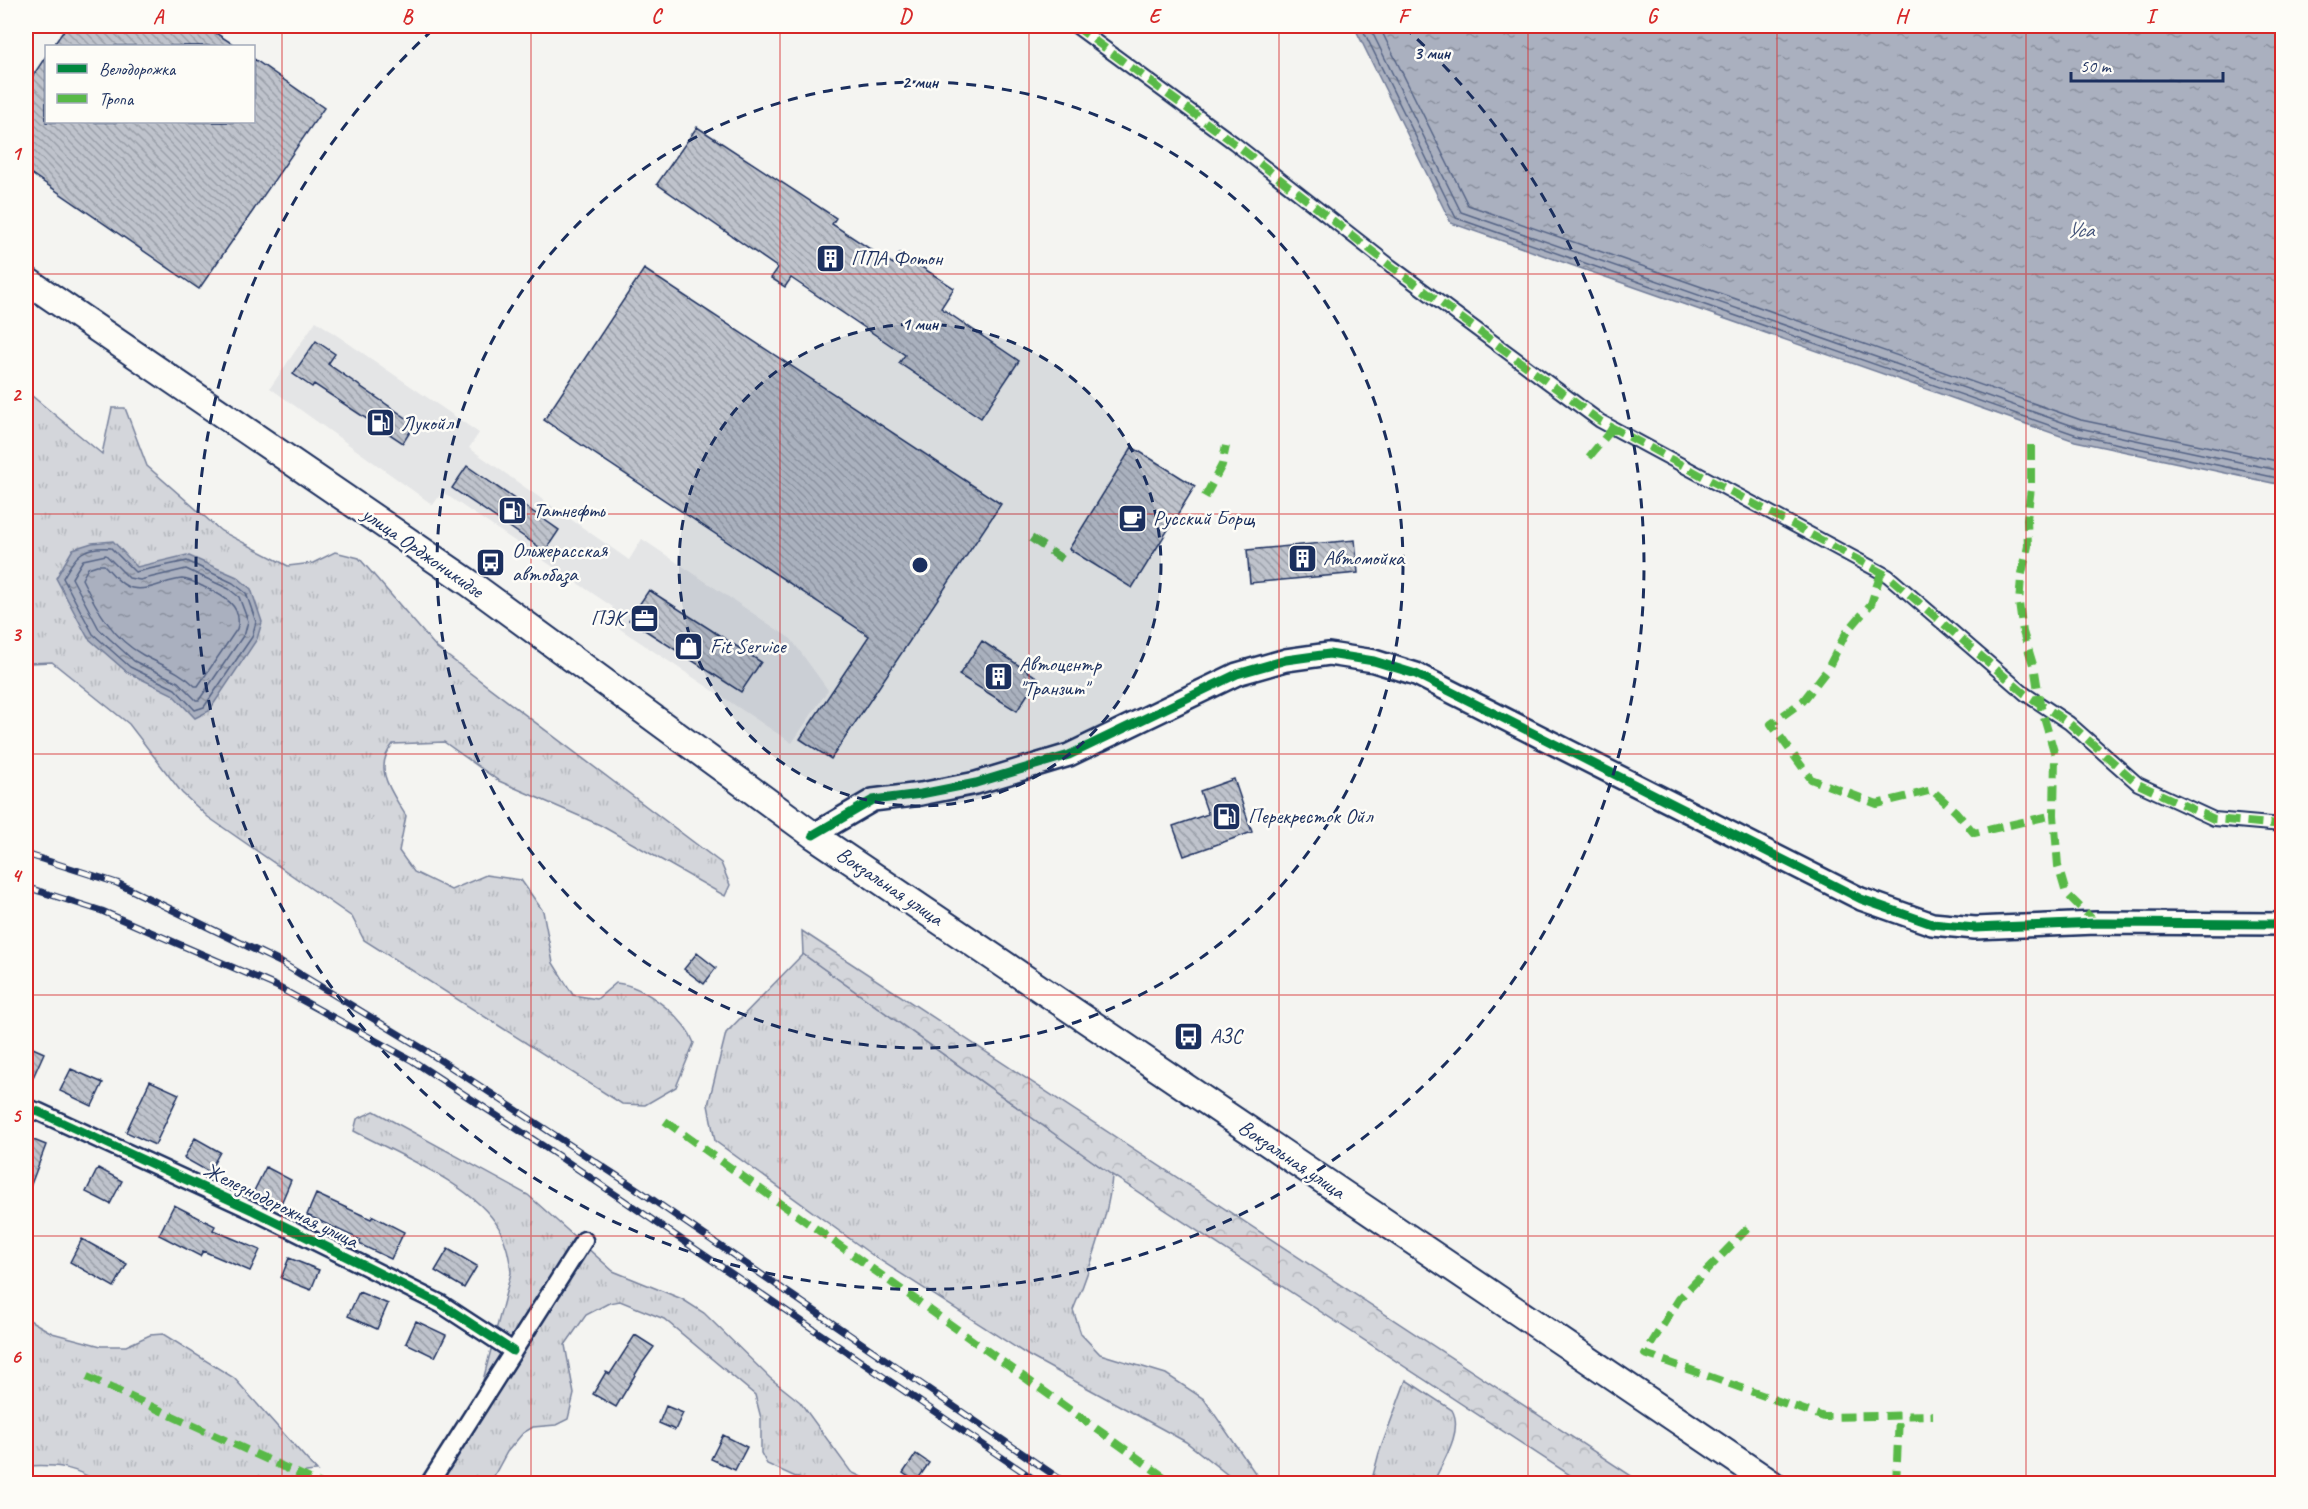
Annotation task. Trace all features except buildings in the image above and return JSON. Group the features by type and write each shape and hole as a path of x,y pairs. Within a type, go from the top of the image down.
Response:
{"main road":[{"name":"улица Орджоникидзе","path":"26,279 468,582 813,835"},
{"name":"Вокзальная улица","path":"813,835 1772,1484"}],"street":[{"path":"1075,26 1234,143 1391,266 1600,421 1888,576 2025,694 2069,723 2138,784 2214,819 2283,825"},
{"path":"813,835 873,800 921,794 1018,772 1069,755 1237,674 1286,660 1329,654 1374,661 1416,675 1861,899 1932,924 1975,928 2096,923 2283,924"},
{"name":"Железнодорожная улица","path":"26,1108 151,1163 441,1304 513,1352"},
{"path":"429,1484 584,1240"}],"shaded area":[{"path":"316,321 479,433 469,448 629,560 642,539 791,639 828,690 792,743 605,619 613,607 442,492 433,505 270,388"}],"green space":[{"path":"26,391 102,454 112,408 125,408 147,466 221,531 288,566 313,563 335,552 359,558 437,648 721,863 730,885 725,896 600,825 499,781 444,742 393,744 384,762 386,780 406,816 399,851 414,872 451,890 486,875 521,880 543,911 553,963 573,995 597,999 616,983 627,985 651,996 682,1023 694,1043 676,1087 645,1105 622,1104 364,940 352,917 208,817 182,793 129,724 52,662 29,663 26,666"},
{"path":"802,931 1642,1483 1582,1483 1112,1175 803,954"},
{"path":"803,954 1112,1175 1103,1225 1073,1310 1081,1334 1100,1354 1166,1374 1204,1399 1262,1483 1238,1483 1186,1442 1029,1356 875,1257 715,1141 708,1105 726,1033"},
{"path":"374,1111 528,1195 613,1271 682,1299 704,1313 770,1378 800,1402 851,1472 874,1483 809,1483 767,1464 761,1453 761,1418 755,1395 664,1319 620,1301 609,1303 586,1315 565,1345 574,1394 568,1419 556,1425 533,1427 523,1433 507,1452 490,1483 429,1483 481,1388 511,1273 510,1262 499,1228 488,1212 472,1198 434,1172 354,1131 357,1119"},
{"path":"26,1318 52,1333 101,1346 126,1346 150,1335 163,1334 234,1378 317,1471 306,1472 290,1483 103,1484 66,1468 26,1466"},
{"path":"1406,1380 1452,1410 1455,1418 1454,1437 1433,1483 1371,1483 1379,1453"}],"water":[{"name":"Уса","path":"1354,26 2282,26 2282,485 2075,441 1451,223"},
{"path":"113,541 137,567 187,555 237,577 251,589 262,622 257,639 209,711 195,718 172,694 127,672 88,638 56,578 73,549 92,543"}],"railway":[{"path":"26,854 117,883 280,962 425,1050 637,1189 1067,1484"},
{"path":"26,887 102,911 276,986 413,1061 563,1159 1041,1484"}],"marked path":[{"path":"1075,26 1234,143 1391,266 1600,421 1888,576 2025,694 2069,723 2138,784 2214,819 2282,825"},
{"path":"1589,457 1613,428"},
{"path":"2031,445 2031,488 2027,519 2028,546 2021,578 2019,603 2023,632 2035,671 2040,704 2055,755 2054,815 2058,866 2066,893 2096,923"},
{"path":"1205,497 1222,465 1226,446"},
{"path":"1031,538 1065,561"},
{"path":"1881,573 1871,604 1846,633 1827,670 1803,701 1771,724 1811,779 1877,804 1932,790 1974,833 2054,815"},
{"path":"665,1121 1174,1484"},
{"path":"1748,1228 1679,1299 1645,1354 1824,1417 1933,1415"},
{"path":"87,1377 321,1484"},
{"path":"1896,1484 1899,1416"}],"cycle path":[{"path":"813,835 873,800 921,794 976,783 1069,755 1237,674 1286,660 1329,654 1374,661 1416,674 1861,899 1932,924 1975,928 2096,923 2282,924"},
{"path":"26,1108 254,1211 349,1258 441,1304 513,1351"}],"place":[{"name":"ППА Фотон","path":"830,258"},
{"name":"Лукойл","path":"380,423"},
{"name":"Татнефть","path":"512,510"},
{"name":"Русский Борщ","path":"1132,518"},
{"name":"Автомойка","path":"1302,558"},
{"name":"Ольжерасская автобаза","path":"491,562"},
{"name":"ПЭК","path":"645,618"},
{"name":"Fit Service","path":"689,646"},
{"name":"Автоцентр \"Транзит\"","path":"998,676"},
{"name":"Перекресток Ойл","path":"1227,816"},
{"name":"АЗС","path":"1189,1036"}]}
